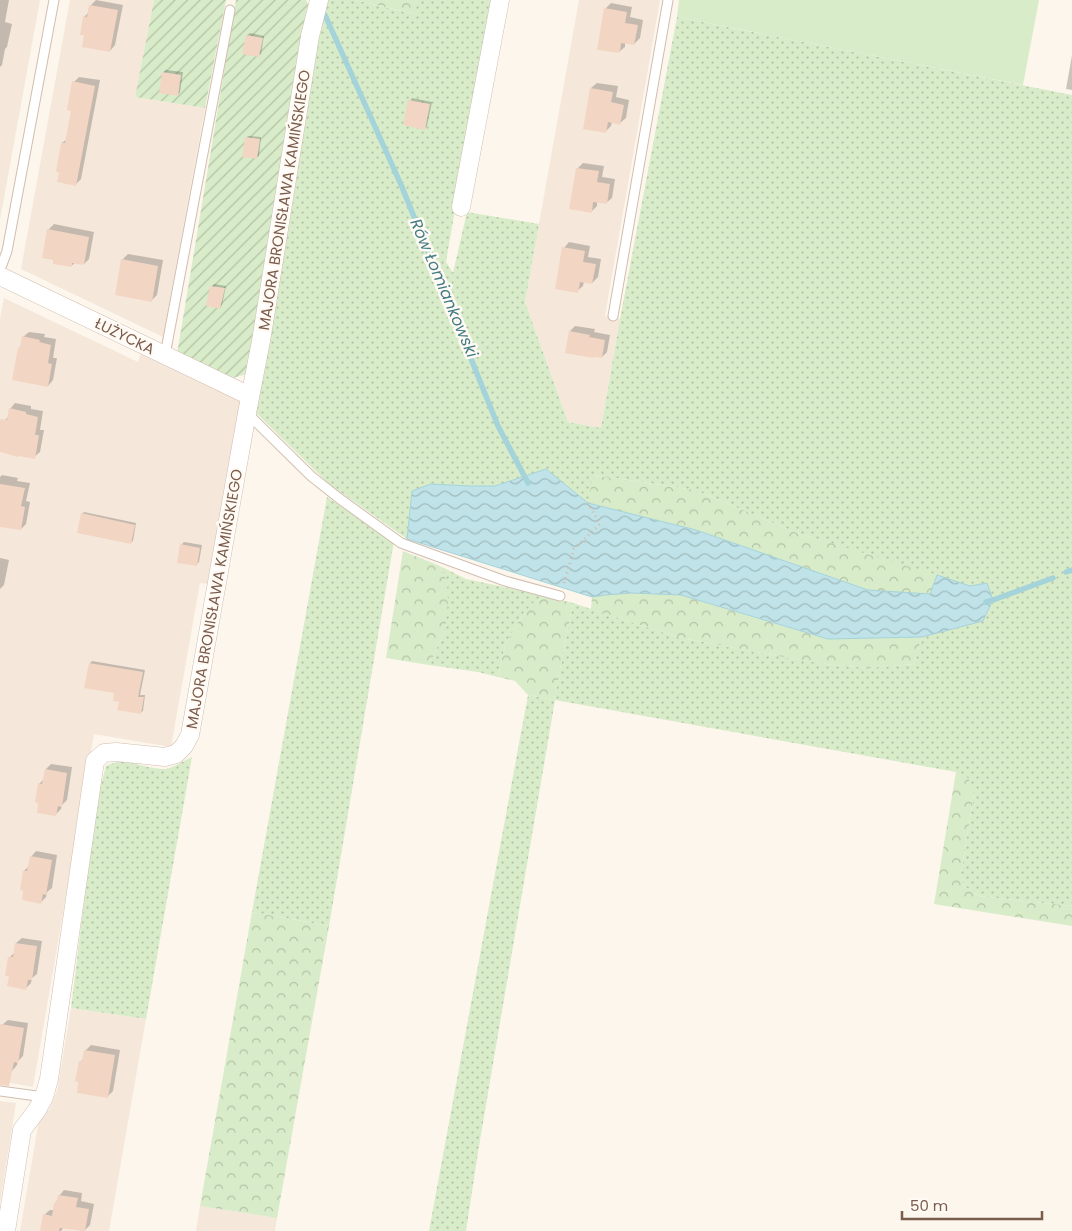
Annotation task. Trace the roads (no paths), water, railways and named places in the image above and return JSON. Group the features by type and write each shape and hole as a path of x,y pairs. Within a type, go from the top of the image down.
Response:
{"street":[{"name":"MAJORA BRONISŁAWA KAMIŃSKIEGO","path":"6,1231 22,1130 44,1097 49,1079 95,761 104,753 110,752 165,757 176,754 184,746 190,735 269,294 310,36 320,0"},
{"path":"461,207 500,0"},
{"name":"ŁUŻYCKA","path":"0,276 165,355 248,405"}],"lane":[{"path":"0,270 7,251 54,0"},
{"path":"612,316 668,0"},
{"path":"165,355 230,10"},
{"path":"248,405 311,476 401,543 505,581 560,596"},
{"path":"0,1091 44,1097"}],"water":[{"path":"546,469 588,503 696,530 868,590 930,594 937,575 970,586 987,583 993,600 983,621 922,637 828,639 681,595 631,593 592,597 407,539 412,491 431,484 495,486"}],"waterway":[{"name":"Rów Łomiankowski","path":"325,15 402,187 498,426 528,483"},
{"name":"Rów Łomiankowski","path":"1066,572 1072,570"},
{"name":"Rów Łomiankowski","path":"986,602 1053,578"}]}
